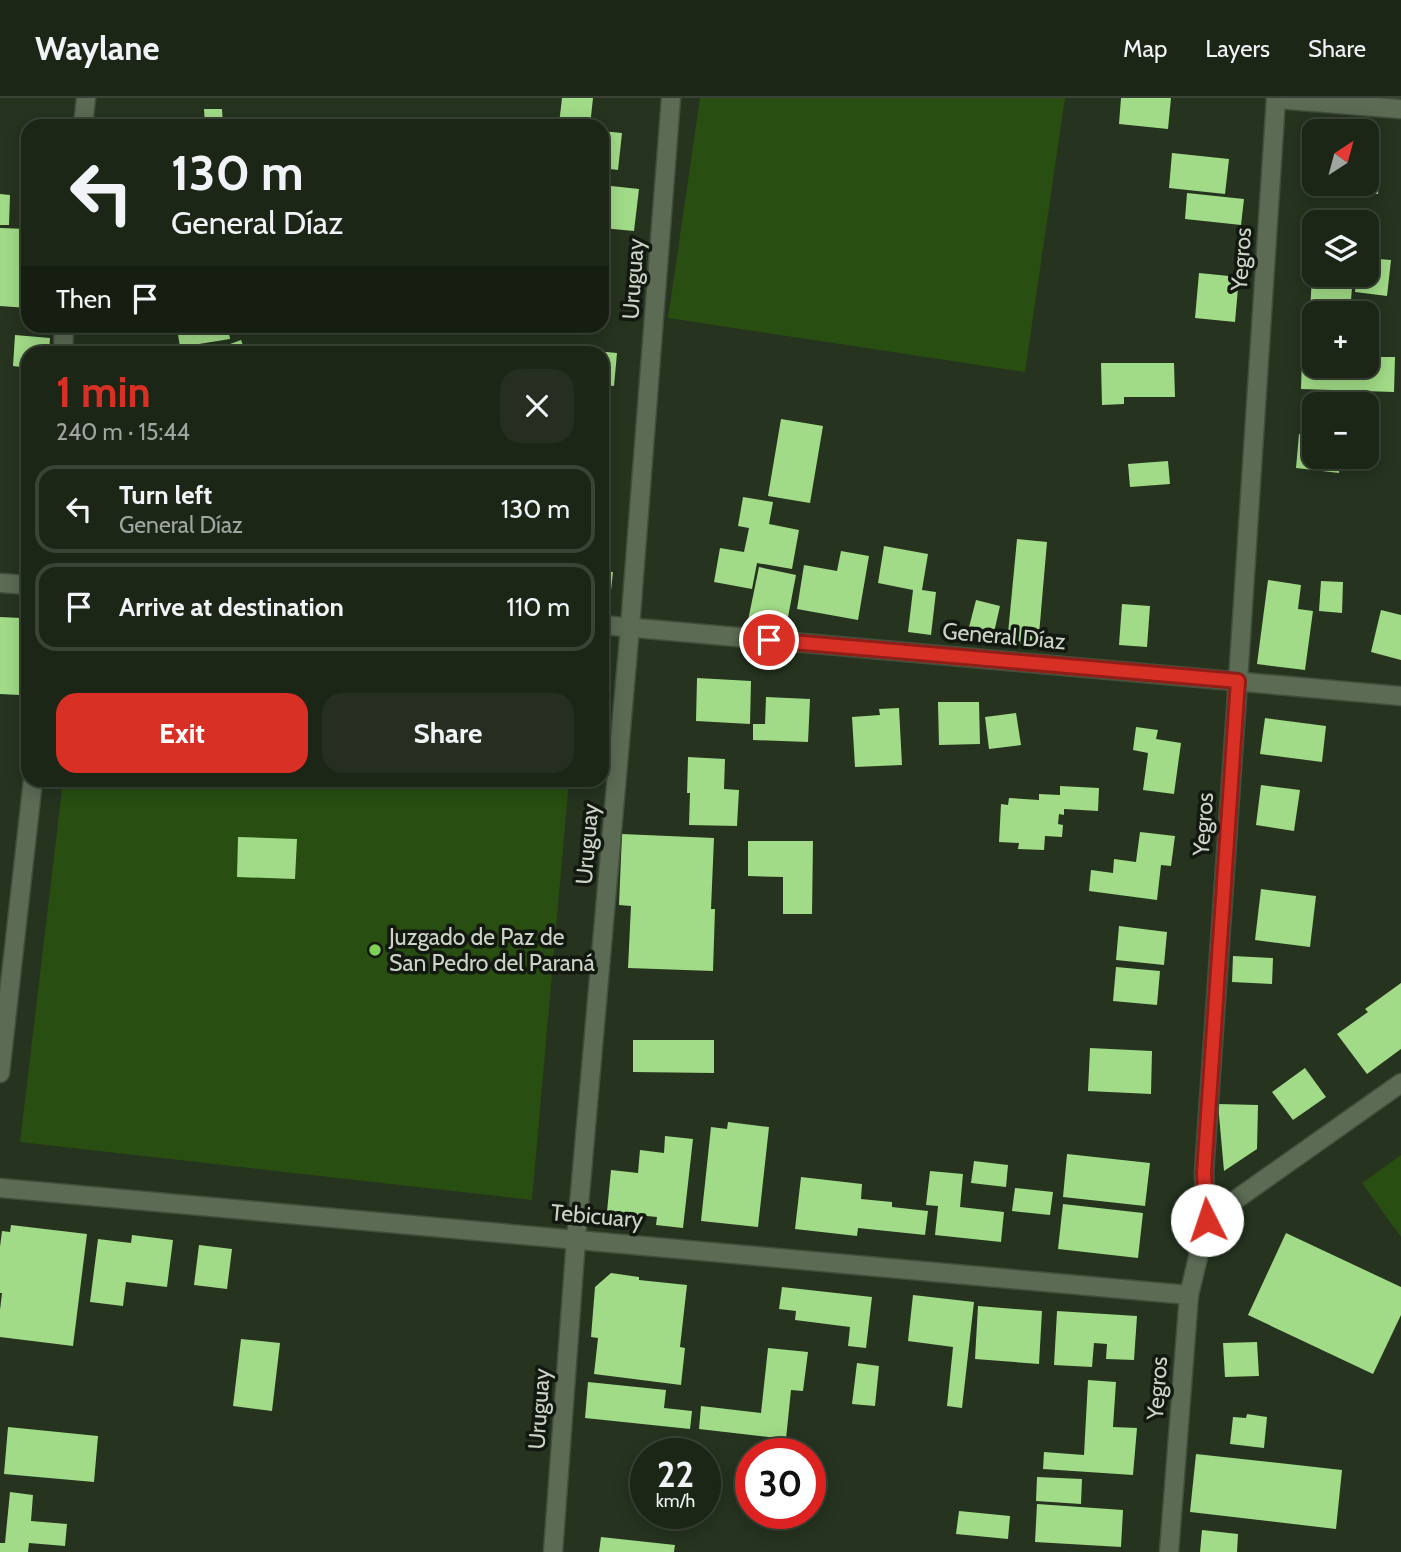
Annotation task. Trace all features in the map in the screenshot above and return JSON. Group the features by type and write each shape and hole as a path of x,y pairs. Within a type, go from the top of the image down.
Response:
{"street":[{"path":"84,119 86,98"},
{"name":"Uruguay","path":"553,1552 576,1239 631,627 671,98"},
{"path":"1276,98 1401,109"},
{"name":"Yegros","path":"1169,1552 1189,1295 1207,1220 1204,1173 1276,98"},
{"path":"0,583 21,584"},
{"name":"General Díaz","path":"609,625 1401,696"},
{"path":"0,1073 32,787"},
{"path":"1207,1220 1401,1083"},
{"name":"Tebicuary","path":"0,1188 1189,1295"}],"green space":[{"path":"700,98 1065,98 1025,372 668,318"},
{"path":"62,787 568,787 532,1200 20,1142"},
{"path":"1401,1155 1401,1237 1362,1183"}],"building":[{"path":"562,98 593,98 591,119 560,119"},
{"path":"1121,98 1171,98 1168,129 1119,124"},
{"path":"204,109 222,109 223,119 205,119"},
{"path":"609,132 622,133 618,170 609,169"},
{"path":"1172,153 1229,159 1225,194 1169,188"},
{"path":"609,186 639,189 634,231 609,229"},
{"path":"1187,193 1244,199 1241,225 1185,219"},
{"path":"0,194 10,195 9,225 0,225"},
{"path":"0,228 21,229 21,308 0,306"},
{"path":"1379,259 1391,260 1387,296 1355,292 1356,287 1379,287"},
{"path":"1199,273 1239,277 1235,322 1195,318"},
{"path":"1311,287 1352,287 1351,301 1311,301"},
{"path":"178,333 229,333 230,339 180,346"},
{"path":"15,335 50,338 50,346 21,346 21,367 13,366"},
{"path":"241,340 243,346 225,346"},
{"path":"609,352 617,353 614,386 609,386"},
{"path":"1302,355 1302,378 1379,378 1379,357 1395,357 1394,392 1301,389"},
{"path":"1101,363 1174,363 1175,397 1124,397 1124,404 1102,405"},
{"path":"781,419 823,426 810,503 768,496"},
{"path":"1299,434 1302,434 1302,469 1296,468"},
{"path":"1168,461 1170,484 1130,487 1128,464"},
{"path":"1305,469 1339,469 1339,473"},
{"path":"743,497 773,502 769,524 799,530 792,569 757,563 752,589 714,582 720,548 744,552 749,528 738,526"},
{"path":"1017,539 1047,542 1038,646 1007,644"},
{"path":"884,546 928,554 922,590 936,592 931,635 908,632 913,590 878,583"},
{"path":"841,551 869,556 858,620 797,609 804,565 837,571"},
{"path":"759,567 796,575 784,638 746,630"},
{"path":"609,572 613,572 609,610"},
{"path":"1268,580 1301,585 1298,609 1313,611 1305,670 1257,664"},
{"path":"1321,581 1343,582 1342,613 1319,611"},
{"path":"976,600 1000,606 993,637 968,631"},
{"path":"1122,604 1150,606 1147,647 1119,645"},
{"path":"1381,610 1401,615 1401,660 1371,652"},
{"path":"0,617 21,618 19,695 0,694"},
{"path":"697,678 751,681 750,724 696,721"},
{"path":"766,697 810,699 808,742 753,740 753,724 765,724"},
{"path":"938,702 979,702 980,744 939,745"},
{"path":"899,708 902,765 855,767 852,717 880,715 879,709"},
{"path":"1016,713 1021,745 989,749 985,717"},
{"path":"1265,718 1326,726 1322,762 1260,754"},
{"path":"1136,727 1158,730 1156,739 1181,743 1174,794 1143,790 1148,753 1133,750"},
{"path":"688,757 725,759 724,789 739,790 737,826 689,825"},
{"path":"1261,785 1300,790 1294,831 1256,825"},
{"path":"1060,786 1099,788 1098,811 1064,809 1064,815 1059,814 1058,824 1063,825 1062,837 1045,836 1044,850 1018,849 1019,843 999,842 1001,804 1008,805 1009,798 1039,800 1039,794 1060,795"},
{"path":"1140,832 1175,836 1171,866 1161,865 1157,900 1089,891 1091,870 1113,873 1114,859 1136,862"},
{"path":"622,834 714,838 711,909 715,909 713,971 628,968 631,906 619,905"},
{"path":"238,837 297,839 295,879 237,877"},
{"path":"748,841 813,841 812,914 783,914 783,877 748,876"},
{"path":"1261,889 1316,896 1310,947 1255,940"},
{"path":"1119,926 1167,932 1164,965 1116,960"},
{"path":"1233,956 1273,958 1272,984 1232,982"},
{"path":"1116,967 1160,971 1157,1005 1113,1001"},
{"path":"1401,983 1401,1049 1367,1074 1337,1034 1368,1012 1365,1009"},
{"path":"633,1040 714,1040 714,1073 633,1072"},
{"path":"1090,1048 1152,1051 1151,1094 1088,1091"},
{"path":"1305,1068 1326,1097 1293,1120 1272,1092"},
{"path":"1218,1104 1258,1105 1257,1149 1224,1171"},
{"path":"728,1122 769,1127 758,1227 701,1221 711,1127 727,1129"},
{"path":"665,1136 693,1139 683,1228 656,1225 657,1217 607,1212 611,1170 638,1173 640,1150 664,1153"},
{"path":"1067,1154 1150,1163 1145,1206 1063,1197"},
{"path":"974,1161 1008,1165 1006,1187 971,1183"},
{"path":"930,1171 963,1174 960,1207 1004,1212 1001,1242 935,1235 938,1206 926,1205"},
{"path":"801,1177 862,1184 861,1199 892,1202 892,1207 928,1211 925,1235 858,1228 857,1236 795,1229"},
{"path":"1015,1188 1053,1192 1050,1215 1012,1211"},
{"path":"1063,1204 1143,1213 1138,1258 1058,1249"},
{"path":"11,1225 87,1234 73,1346 0,1337 0,1247 2,1231 10,1232"},
{"path":"1286,1233 1401,1287 1401,1315 1373,1374 1248,1315"},
{"path":"132,1235 173,1240 167,1287 126,1282 123,1306 90,1302 98,1239 131,1243"},
{"path":"199,1245 232,1249 227,1289 194,1285"},
{"path":"611,1273 639,1277 639,1280 687,1285 680,1347 685,1348 681,1385 594,1374 598,1338 591,1337 595,1287"},
{"path":"782,1287 872,1297 866,1348 848,1346 850,1327 795,1320 796,1311 779,1309"},
{"path":"913,1295 974,1302 962,1408 947,1406 953,1347 908,1341"},
{"path":"978,1306 1042,1311 1039,1364 975,1359"},
{"path":"1057,1311 1137,1316 1134,1360 1106,1359 1107,1344 1094,1343 1092,1367 1054,1365"},
{"path":"241,1339 280,1343 272,1411 233,1406"},
{"path":"1257,1342 1259,1376 1225,1377 1223,1343"},
{"path":"768,1348 808,1352 803,1391 791,1390 786,1438 699,1429 701,1406 761,1413"},
{"path":"857,1363 879,1366 875,1406 852,1404"},
{"path":"1088,1380 1116,1382 1113,1427 1137,1428 1133,1475 1043,1469 1044,1452 1084,1455"},
{"path":"588,1382 666,1390 664,1408 692,1411 690,1429 585,1418"},
{"path":"1247,1414 1267,1417 1264,1448 1230,1444 1233,1417 1246,1418"},
{"path":"8,1427 98,1436 94,1482 4,1474"},
{"path":"1196,1454 1342,1470 1336,1529 1190,1512"},
{"path":"1037,1477 1082,1479 1081,1504 1036,1501"},
{"path":"10,1492 33,1495 31,1521 67,1524 65,1546 29,1543 28,1552 0,1552 0,1543 5,1543"},
{"path":"1037,1504 1123,1510 1121,1547 1035,1542"},
{"path":"959,1511 1010,1516 1008,1539 956,1534"},
{"path":"1202,1530 1238,1534 1237,1552 1200,1552"},
{"path":"601,1537 675,1545 674,1552 599,1552"}],"place":[{"name":"Juzgado de Paz de San Pedro del Paraná","path":"375,950"}],"route":[{"path":"769,640 1238,681 1204,1173 1207,1220"}]}
